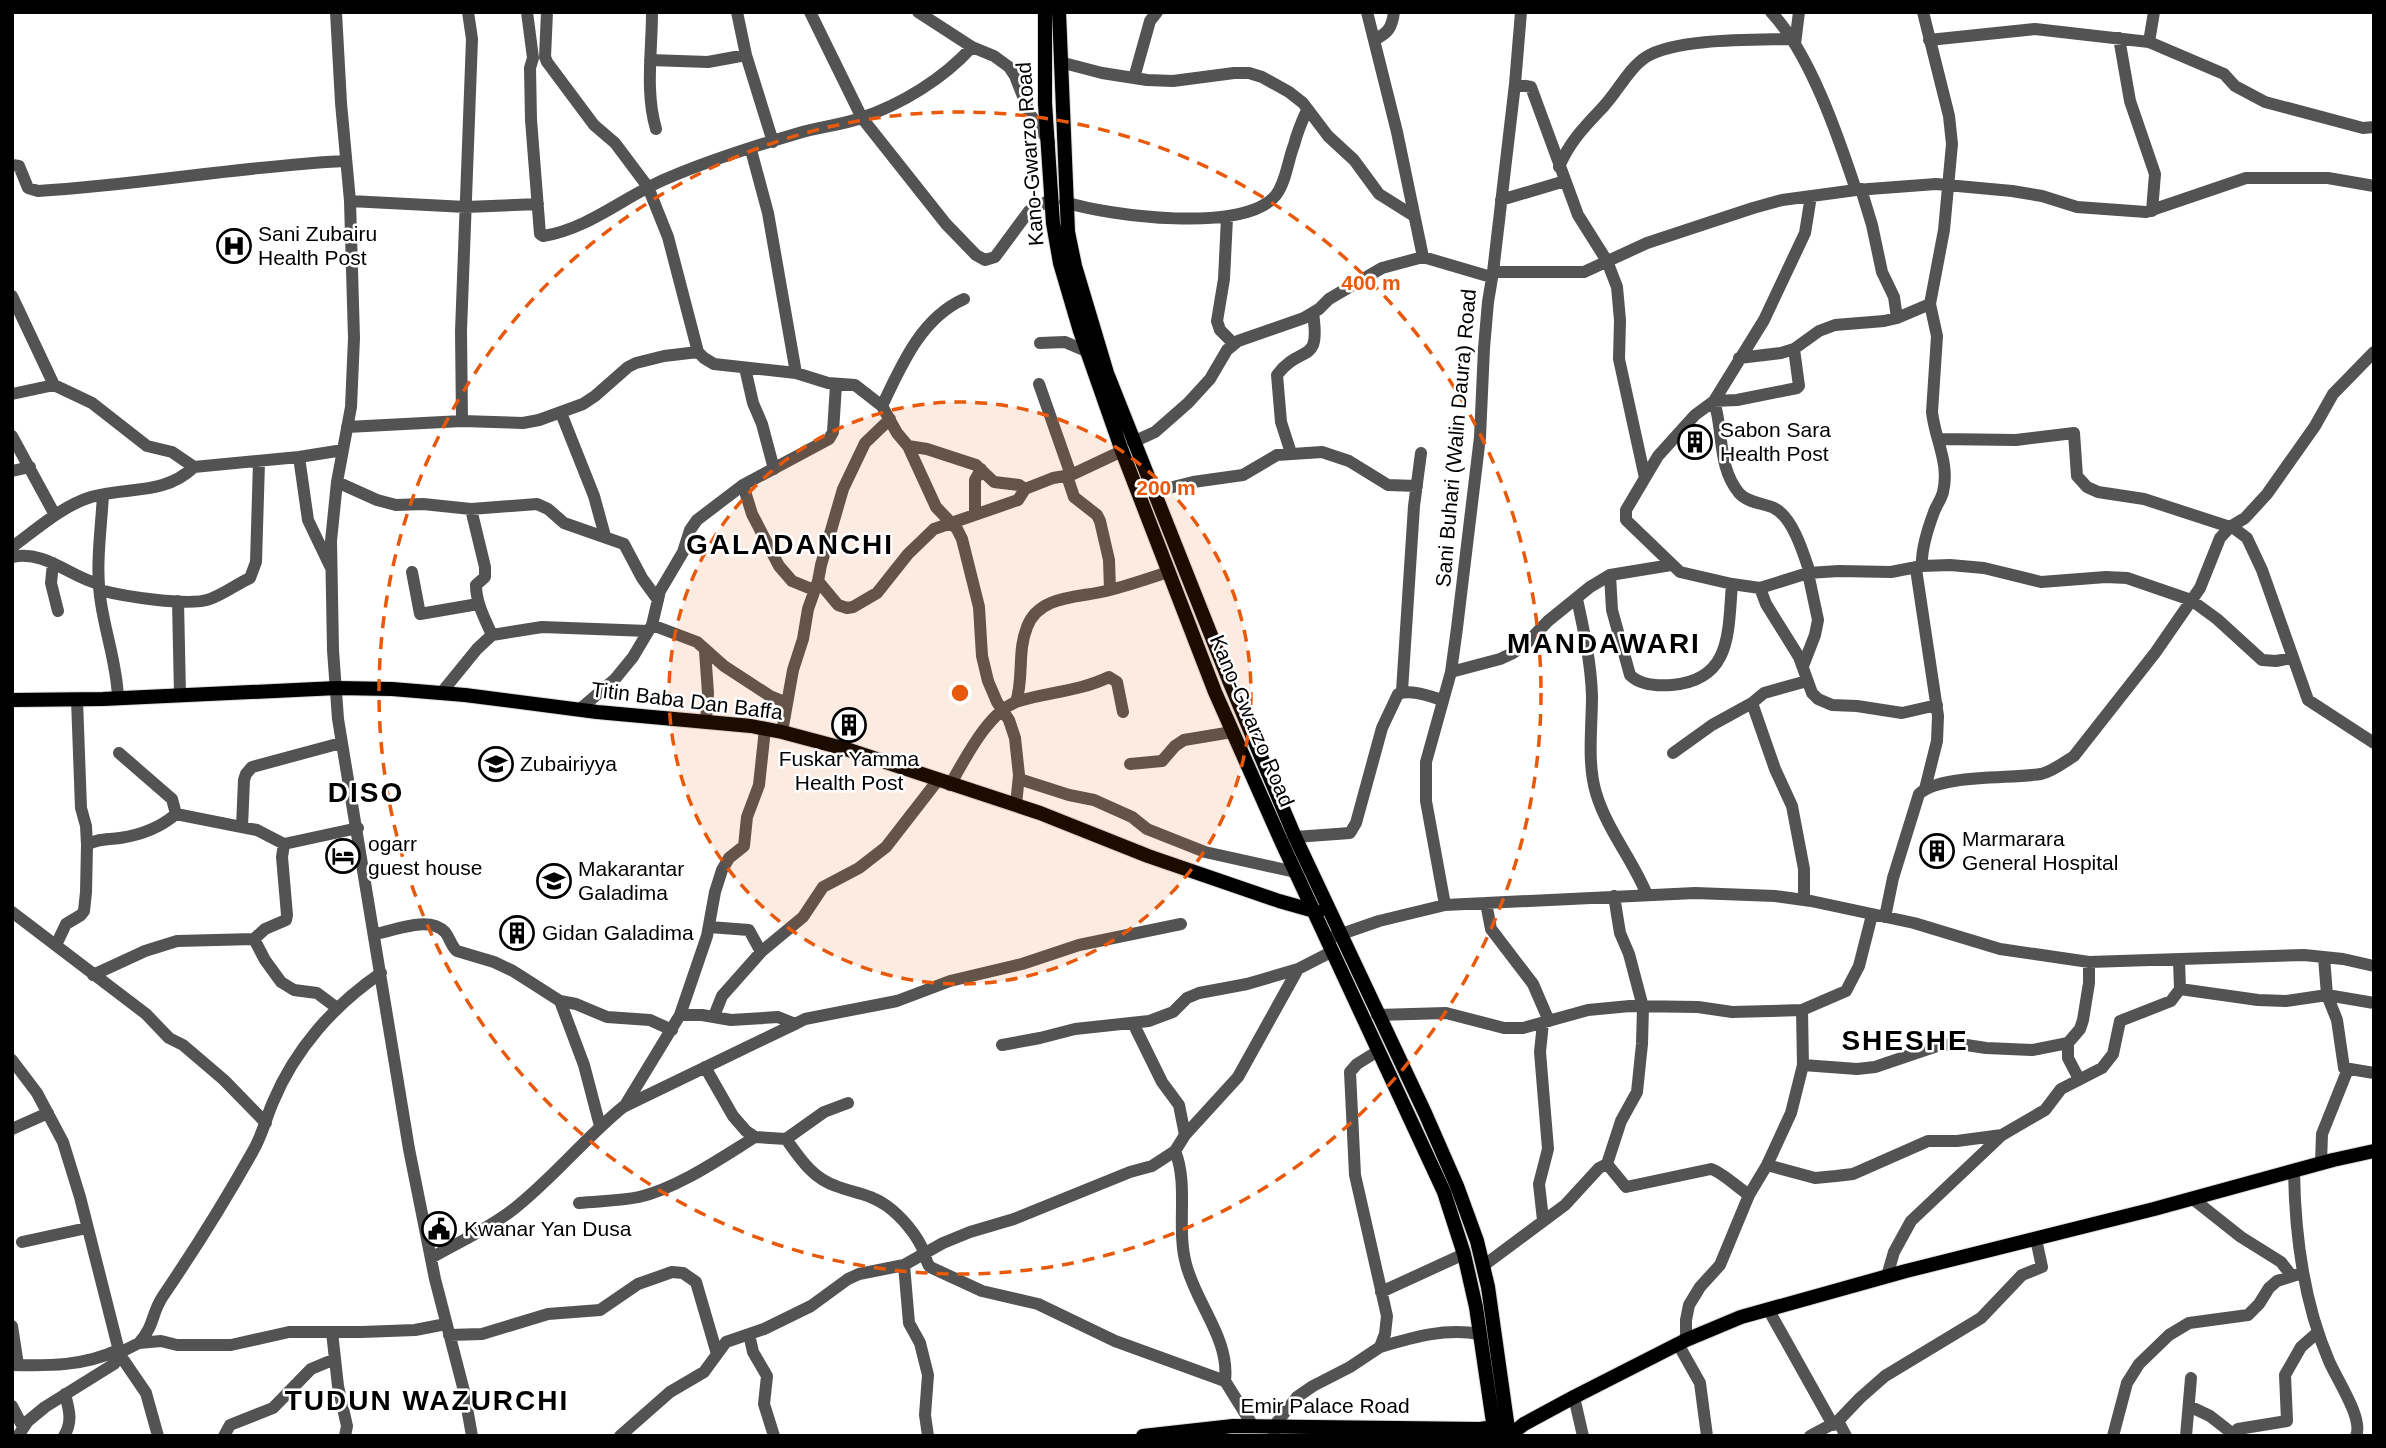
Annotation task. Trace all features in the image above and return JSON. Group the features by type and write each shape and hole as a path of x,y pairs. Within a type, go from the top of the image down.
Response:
{"main road":[{"name":"Kano-Gwarzo Road","path":"1045,12 1054,117 1059,264 1086,351 1127,447 1153,492 1295,837 1333,942 1378,1051 1434,1168 1464,1254 1503,1432"},
{"name":"Kano-Gwarzo Road","path":"1059,12 1060,62 1049,142 1058,200 1127,447 1168,572 1232,732 1295,872 1321,911"},
{"path":"1202,659 1219,652"},
{"name":"Titin Baba Dan Baffa","path":"12,699 77,700 337,688 442,692 579,710 765,729 846,749 1016,805 1148,856 1321,911"},
{"name":"Kano-Gwarzo Road","path":"1333,942 1377,1015 1457,1186 1483,1266 1500,1364 1503,1432"},
{"path":"1574,1398 1682,1342 1741,1317 1887,1276 2374,1151"},
{"name":"Emir Palace Road","path":"1143,1436 1177,1430 1253,1426 1274,1431 1480,1429 1503,1432 1574,1398"}],"street":[{"path":"336,12 350,201 354,358 353,392 337,482 331,541 341,743 358,828 409,1149 447,1329 468,1407 472,1436"},
{"path":"462,421 461,331 472,38 468,12"},
{"path":"527,12 539,57 594,124 615,143 648,187 668,237 698,352 714,364 796,373 836,385 855,385 882,406 897,433 908,446 936,507 962,539 976,593 982,656 988,681 1015,738 1019,779 1016,805"},
{"path":"547,12 539,57 530,68 531,120 540,234 545,236 600,214 648,187 683,172 772,142 862,118 922,89 961,60 972,47"},
{"path":"652,12 651,108 656,129"},
{"path":"737,12 772,142"},
{"path":"810,12 862,118 946,224 981,258 995,257 1029,211 1058,200 1088,209 1141,215 1227,218 1264,206 1277,194 1307,110"},
{"path":"1134,78 1150,21 1157,12"},
{"path":"1367,12 1397,132 1423,257"},
{"path":"1374,40 1387,34 1393,24 1394,12"},
{"name":"Sani Buhari (Walin Daura) Road","path":"1445,905 1426,801 1426,762 1451,672 1480,437 1484,348 1521,12"},
{"path":"1771,12 1803,57 1841,144 1872,225 1882,272 1894,297 1897,318"},
{"path":"1793,42 1800,12"},
{"path":"1923,12 1949,116 1952,144 1944,230 1930,304 1937,336 1933,424 1945,460 1943,493 1929,527 1919,567 1937,705 1937,741 1925,789"},
{"path":"2149,42 2154,12"},
{"path":"920,13 1009,67 1030,114 1049,142"},
{"path":"1929,40 2035,29 2149,42 2224,74 2235,86 2265,102 2363,128 2374,127"},
{"path":"2119,37 2130,101 2155,174 2152,211"},
{"path":"1559,167 1580,131 1648,55 1693,44 1793,42"},
{"path":"650,60 708,62 747,55"},
{"path":"1060,62 1134,78 1173,81 1249,73 1262,77 1303,103 1328,136 1354,160 1379,194 1414,216"},
{"path":"1515,84 1531,87 1541,108 1559,167 1578,215 1607,261 1617,286 1619,359 1645,478"},
{"path":"751,150 768,213 796,373"},
{"path":"12,165 19,166 22,170 28,188 38,191 290,164 345,161"},
{"path":"743,485 760,532 779,566 792,581 816,586 838,605 853,607 877,593 928,533 942,525 1018,500 1025,489 1053,478 1069,476 1155,432 1210,379 1227,350 1234,344 1313,313 1329,299 1382,268 1423,257 1492,274 1584,272 1647,243 1753,208 1782,200 1858,190 1949,185 2012,191 2077,206 2152,211 2246,178 2328,178 2374,186"},
{"path":"1501,200 1564,181"},
{"path":"1811,196 1805,233 1764,320 1714,401 1695,415 1658,456 1626,510 1626,520 1653,543 1671,565 1681,572 1760,588 1809,573 1891,572 1950,565 1984,568 2042,582 2127,578 2190,600 2217,619 2262,660 2292,658"},
{"path":"350,201 466,207 538,205"},
{"path":"1227,218 1224,279 1217,321 1220,330 1234,344"},
{"path":"12,296 17,313 54,385"},
{"path":"882,406 918,338 947,307 964,299"},
{"path":"1739,358 1781,354 1794,349 1819,331 1835,325 1897,318 1930,304"},
{"path":"1291,453 1281,422 1277,375 1283,367 1309,352 1315,342 1313,313"},
{"path":"1040,343 1065,342 1086,351"},
{"path":"1714,401 1737,400 1797,388 1799,386 1794,349"},
{"path":"347,427 462,421 523,423 561,414 595,396 636,363 698,352"},
{"path":"1377,1015 1446,1013 1504,1028 1523,1028 1588,1010 1698,1007 1732,1012 1802,1010 1846,990 1879,916 1919,794 1925,789 1978,778 2041,774 2057,768 2074,756 2155,653 2211,564 2220,538 2231,526 2245,518 2267,494 2315,426 2333,394 2374,352"},
{"path":"745,368 774,469"},
{"path":"1040,384 1074,497 1100,521 1109,560 1111,590"},
{"path":"12,394 54,385 92,403 148,446 172,452 194,467"},
{"path":"579,710 615,679 633,657 650,628 664,582 683,552 693,524 743,485 825,442 831,436 836,385"},
{"path":"1714,401 1718,413 1722,456 1734,485 1740,494 1748,499 1779,512 1799,542 1809,573 1818,620 1803,666"},
{"path":"561,414 594,496 605,536"},
{"path":"782,732 808,609 843,489 865,443 890,419"},
{"path":"1939,439 2016,440 2074,433 2077,476 2087,487 2098,492 2144,499 2231,526 2247,538 2262,570 2308,700 2374,743"},
{"path":"12,436 55,515"},
{"path":"908,446 941,453 981,469 994,482 1019,485 1025,489"},
{"path":"12,547 55,515 85,500 171,484 194,467 258,462 343,450"},
{"path":"1153,492 1193,482 1243,475 1277,455 1322,452 1355,464 1388,485 1417,486"},
{"path":"1295,837 1350,832 1356,823 1382,728 1402,691 1421,453"},
{"path":"299,457 308,520 313,535 332,569"},
{"path":"12,557 37,556 99,587 178,601 209,599 253,576 258,462"},
{"path":"12,471 30,467"},
{"path":"975,515 975,480 981,469"},
{"path":"337,482 387,503 471,509 537,504 548,509 564,523 605,536 627,547 642,578 658,600"},
{"path":"103,495 99,587 116,666 118,698"},
{"path":"471,509 485,567 485,577 476,585 478,604 492,635"},
{"path":"53,563 51,583 58,611"},
{"path":"1451,672 1513,653 1590,587 1610,575 1671,565"},
{"path":"412,572 420,614 478,604"},
{"path":"1016,702 1021,645 1029,621 1039,610 1050,603 1111,590 1168,572"},
{"path":"1610,575 1612,610 1630,675 1639,682 1666,686 1689,683 1713,670 1724,651 1732,584"},
{"path":"1760,588 1766,604 1803,666 1812,693 1827,704 1902,713 1937,705"},
{"path":"1577,600 1591,674 1591,754 1596,793 1617,840 1641,878 1647,895"},
{"path":"178,601 180,695"},
{"path":"442,692 467,660 492,635 542,627 650,628 696,642 770,696 787,703"},
{"path":"705,651 708,692 706,721"},
{"path":"714,1016 722,996 761,952 803,917 823,887 859,868 886,847 944,782 989,724 1003,711 1016,702 1089,687 1109,677 1117,682 1123,712"},
{"path":"1673,753 1764,693 1807,681"},
{"path":"1402,691 1442,699"},
{"path":"56,945 66,924 84,911 87,845 81,808 77,700"},
{"path":"1752,703 1775,769 1792,806 1804,869 1804,900"},
{"path":"623,1107 680,1015 709,928 722,870 729,858 744,846 747,817 759,785 765,729"},
{"path":"1130,764 1162,761 1184,740 1232,732"},
{"path":"242,827 244,780 252,767 341,743"},
{"path":"119,753 173,799 176,814"},
{"path":"1019,779 1094,800 1132,817 1147,830 1205,852 1295,872"},
{"path":"176,814 242,827 266,834 284,844 358,828"},
{"path":"87,845 97,840 118,839 145,831 167,822 176,814"},
{"path":"93,975 145,951 177,941 254,939 265,929 287,918 282,857 284,844"},
{"path":"1002,1045 1075,1029 1160,1018 1173,1012 1187,998 1199,993 1247,984 1298,969 1333,942 1422,909 1445,905 1695,893 1775,896 1914,923 2000,949 2089,962 2304,955 2374,966"},
{"path":"1483,1266 1565,1205 1599,1168 1607,1164 1621,1121 1637,1092 1643,1007 1637,980 1620,933 1614,896"},
{"path":"1486,903 1491,929 1534,984 1546,1022 1540,1052 1548,1149 1539,1184 1543,1220"},
{"path":"12,912 146,1014 169,1038 183,1045 223,1080 265,1123"},
{"path":"431,1258 513,1210 543,1185 600,1126 623,1107 806,1019 897,1001 950,981 1022,964 1079,945 1181,924"},
{"path":"375,934 419,925 438,929 444,932 457,951 513,971 560,1001 576,1004 607,1017 650,1020 672,1030"},
{"path":"709,928 749,930 761,952"},
{"path":"254,939 281,982 295,990 317,993 337,1008"},
{"path":"2324,957 2327,995 2337,1020 2343,1066 2374,1073"},
{"path":"1887,1276 1894,1252 1911,1221 2002,1135 2045,1110 2061,1089 2102,1068 2113,1054 2120,1021 2171,1001 2180,989 2179,960"},
{"path":"1803,1065 1857,1069 1875,1067 1940,1045 2032,1050 2068,1043 2080,1029 2083,1020 2090,983 2089,962"},
{"path":"620,1436 670,1392 704,1372 726,1342 811,1306 848,1279 859,1274 904,1265 970,1232 1014,1219 1130,1172 1152,1166 1175,1151 1185,1135 1238,1077 1298,969"},
{"path":"12,1326 15,1365 70,1365 119,1353 139,1343 150,1331 162,1297 220,1208 254,1149 288,1072 307,1043 337,1008 381,972"},
{"path":"2180,989 2258,1000 2286,1001 2327,995 2374,1003"},
{"path":"560,1001 584,1065 600,1126"},
{"path":"1707,1436 1700,1383 1682,1342 1689,1305 1700,1287 1720,1265 1749,1195 1767,1165 1791,1113 1803,1065 1802,1010"},
{"path":"680,1015 714,1016 731,1020 778,1017 795,1024"},
{"path":"1133,1023 1162,1082 1179,1104 1185,1135"},
{"path":"2068,1043 2068,1058 2079,1079"},
{"path":"1378,1051 1357,1064 1350,1072 1355,1175 1387,1316 1380,1347"},
{"path":"12,1060 37,1093 63,1142 119,1353 146,1393 158,1436"},
{"path":"705,1067 733,1116 755,1137 786,1139 824,1112 848,1102"},
{"path":"2321,1163 2322,1134 2348,1069"},
{"path":"12,1129 48,1114"},
{"path":"1767,1165 1815,1178 1853,1174 1928,1141 1957,1141 2002,1135"},
{"path":"579,1203 631,1198 665,1188 755,1137"},
{"path":"786,1139 807,1168 818,1178 837,1187 865,1194 889,1207 907,1225 930,1267 982,1291 1038,1304 1115,1341 1225,1381 1253,1426"},
{"path":"1175,1151 1180,1163 1180,1234 1186,1265 1202,1306 1224,1349 1227,1368 1225,1381"},
{"path":"1607,1164 1626,1187 1711,1169 1717,1170 1749,1195"},
{"path":"2294,1171 2297,1274 2329,1361 2359,1429 2356,1436"},
{"path":"2193,1199 2241,1237 2297,1274"},
{"path":"22,1242 87,1228"},
{"path":"1810,1436 1836,1423 1885,1376 1981,1318 2022,1275 2042,1267 2036,1239"},
{"path":"1381,1292 1464,1254"},
{"path":"904,1265 909,1323 920,1343 928,1375 925,1415 928,1436"},
{"path":"139,1343 161,1341 177,1345 231,1345 289,1332 447,1329 482,1334 548,1314 600,1310 638,1284 678,1272 688,1275 695,1282 717,1354"},
{"path":"2113,1436 2127,1383 2140,1364 2169,1335 2189,1323 2248,1315 2277,1281 2297,1274"},
{"path":"1768,1309 1846,1436"},
{"path":"1274,1431 1297,1398 1380,1347 1426,1333 1459,1330 1480,1334"},
{"path":"332,1332 347,1426 345,1436"},
{"path":"2189,1406 2210,1416 2232,1435 2238,1429 2287,1421 2285,1375 2301,1347 2318,1332"},
{"path":"749,1334 753,1352 767,1376 764,1404 774,1436"},
{"path":"21,1432 35,1415 114,1364 119,1353"},
{"path":"224,1436 230,1425 273,1408 311,1369 335,1359"},
{"path":"2186,1436 2191,1378"},
{"path":"64,1436 70,1424 65,1394"},
{"path":"1574,1398 1583,1436"},
{"path":"12,1406 21,1432"}],"place":[{"name":"Sani Zubairu Health Post","path":"234,246"},
{"name":"Sabon Sara Health Post","path":"1695,442"},
{"name":"Fuskar Yamma Health Post","path":"849,725"},
{"name":"Zubairiyya","path":"496,764"},
{"name":"Marmarara General Hospital","path":"1937,851"},
{"name":"ogarr guest house","path":"343,856"},
{"name":"Makarantar Galadima","path":"554,881"},
{"name":"Gidan Galadima","path":"517,933"},
{"name":"Kwanar Yan Dusa","path":"439,1229"}],"district":[{"name":"GALADANCHI","path":"790,544"},
{"name":"MANDAWARI","path":"1604,643"},
{"name":"DISO","path":"366,792"},
{"name":"SHESHE","path":"1905,1040"},
{"name":"TUDUN WAZURCHI","path":"427,1400"}]}
